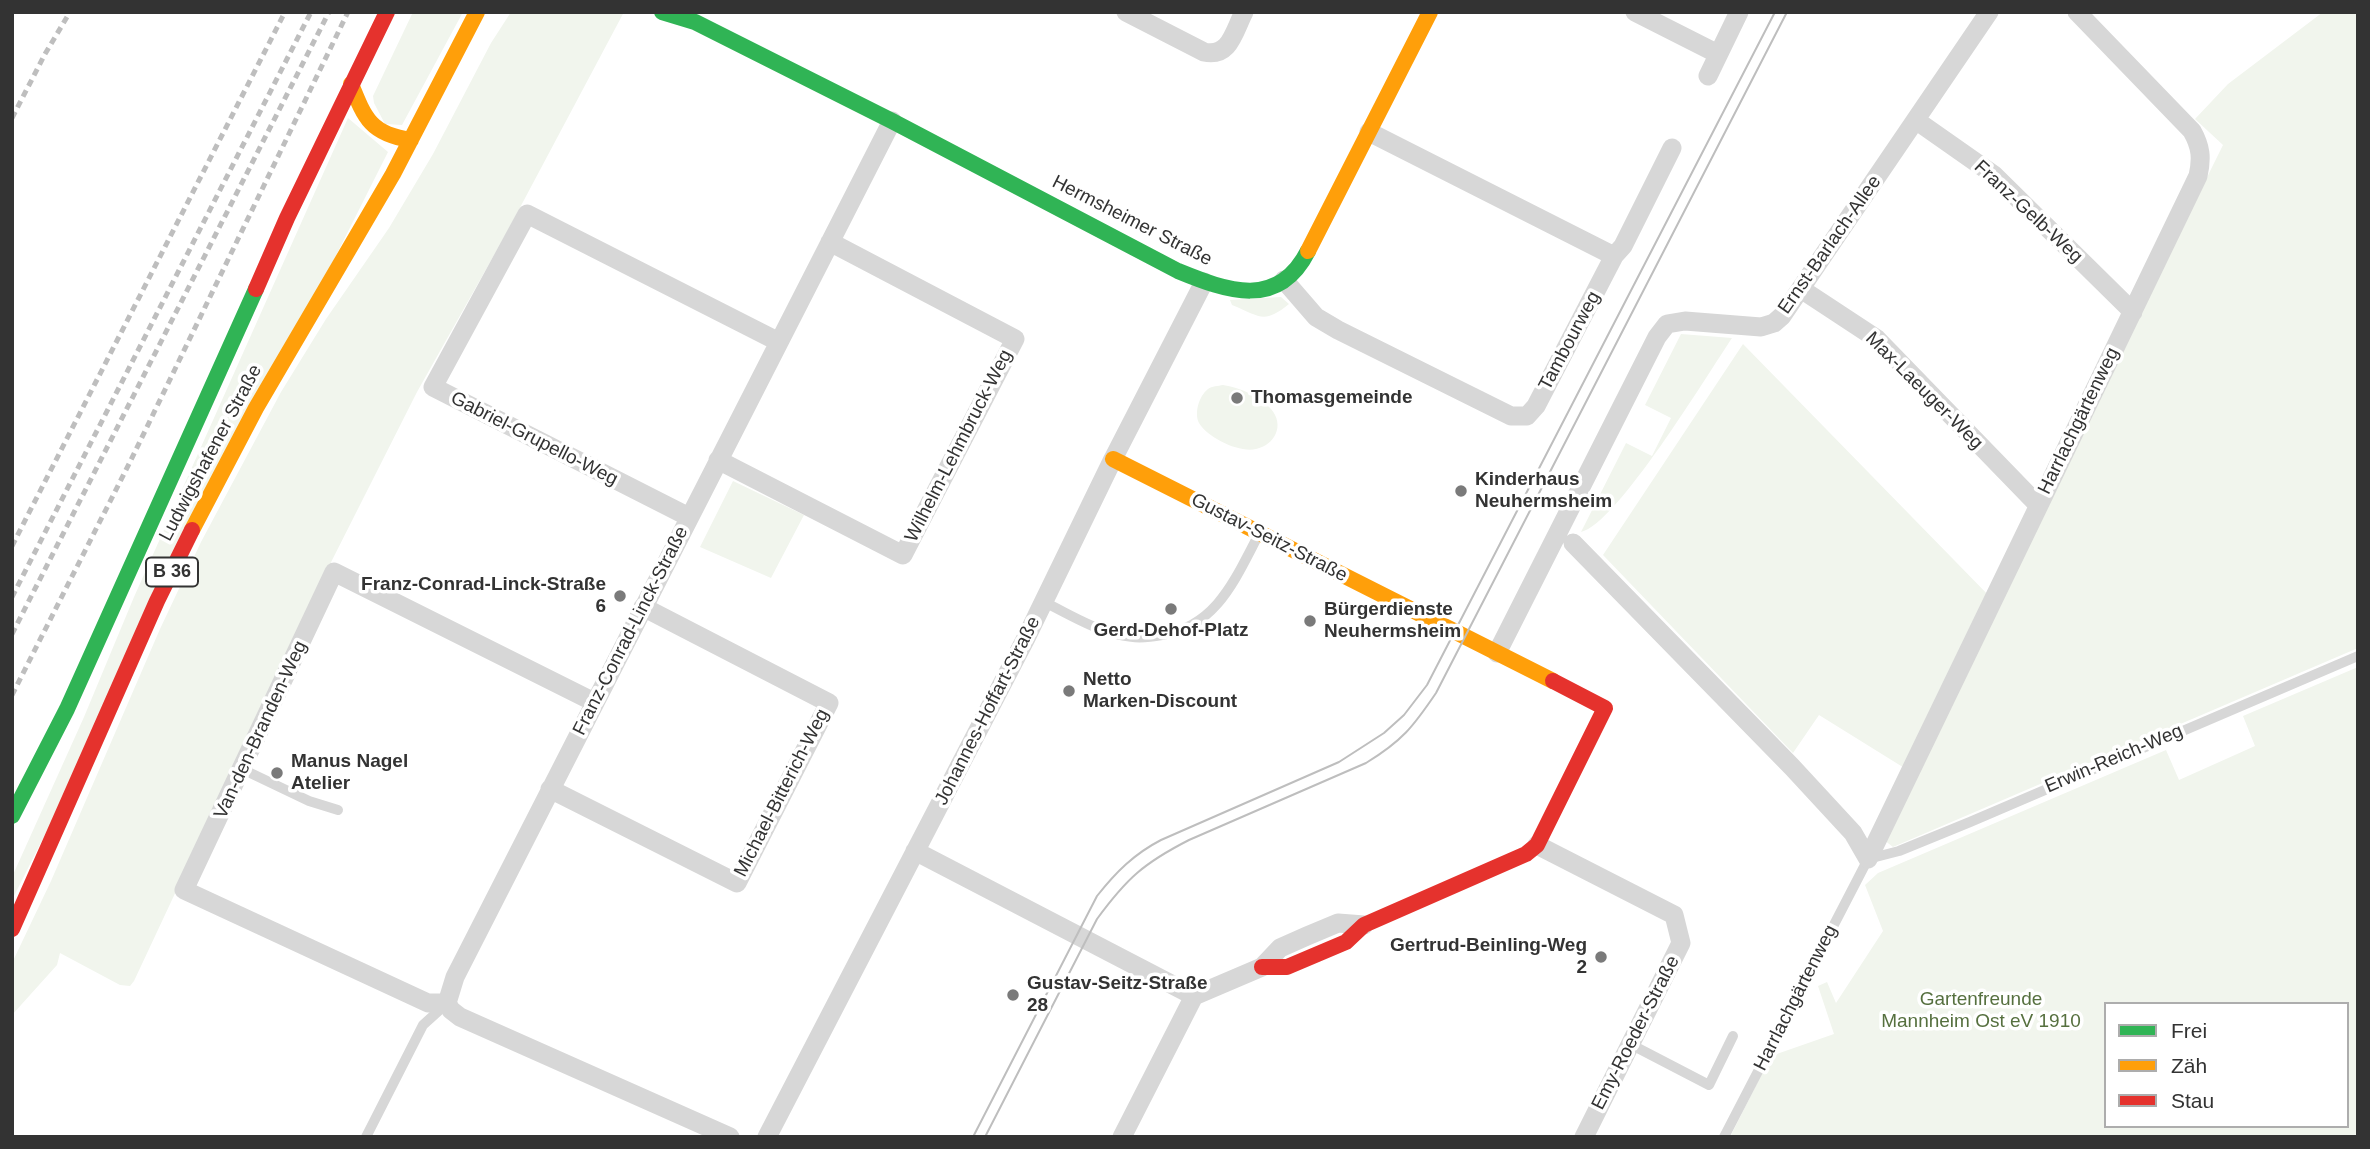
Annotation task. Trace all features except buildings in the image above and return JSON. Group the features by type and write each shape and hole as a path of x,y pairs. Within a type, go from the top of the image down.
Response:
{"main road":[{"name":"Ludwigshafener Straße","path":"12,816 72,698 282,230 387,12"},
{"name":"Ludwigshafener Straße","path":"12,929 157,601 214,485 411,140 477,12"},
{"name":"Hermsheimer Straße","path":"662,12 689,17 1178,271 1222,288 1249,291 1274,286 1284,280"},
{"path":"1284,280 1304,259 1430,12"},
{"path":"351,84 371,127 396,139 411,140"},
{"name":"Gustav-Seitz-Straße","path":"1113,459 1605,708 1537,845"},
{"path":"1364,925 1526,854 1537,845"}],"street":[{"path":"1126,12 1212,54 1225,49 1244,12"},
{"path":"1635,12 1718,54"},
{"path":"1708,76 1739,12"},
{"name":"Ernst-Barlach-Allee","path":"1497,653 1564,539 1657,337 1667,324 1685,321 1761,327 1774,323 1782,316 1989,12"},
{"name":"Harrlachgärtenweg","path":"1868,859 2133,312 2198,176 2202,161 2200,146 2192,131 2077,12"},
{"name":"Franz-Conrad-Linck-Straße","path":"447,1003 455,977 892,121"},
{"name":"Franz-Gelb-Weg","path":"1917,121 1994,175 2133,312"},
{"path":"1369,132 1614,256 1623,246 1672,148"},
{"name":"Gabriel-Grupello-Weg","path":"689,517 432,387 527,214 779,342"},
{"name":"Wilhelm-Lehmbruck-Weg","path":"719,460 903,555 1015,339 830,242"},
{"name":"Tambourweg","path":"1284,280 1316,317 1338,330 1511,416 1527,416 1536,406 1614,256"},
{"name":"Johannes-Hoffart-Straße","path":"767,1137 1044,602 1113,459 1204,282"},
{"name":"Max-Laeuger-Weg","path":"1801,289 1877,339 2038,505"},
{"path":"1564,539 1801,776 1853,832 1868,859"},
{"name":"Van-den-Branden-Weg","path":"447,1003 428,1003 184,890 334,572 594,702"},
{"name":"Michael-Bitterich-Weg","path":"550,789 737,883 743,872 829,703 643,607"},
{"name":"Emy-Roeder-Straße","path":"1537,845 1674,915 1681,943 1584,1137"},
{"path":"915,851 1194,996"},
{"path":"1122,1137 1194,996 1262,967 1280,948 1338,923 1364,925"},
{"path":"447,1003 460,1017 730,1137"}],"lane":[{"path":"1044,602 1107,631 1140,639 1180,632 1199,622 1220,602 1260,532"},
{"name":"Erwin-Reich-Weg","path":"1868,859 1899,851 1958,827 2358,656"},
{"path":"242,769 309,801 338,810"},
{"name":"Harrlachgärtenweg","path":"1724,1137 1868,859"},
{"name":"Franz-Conrad-Linck-Straße","path":"366,1137 423,1025 447,1003"},
{"path":"1630,1044 1709,1085 1733,1036"}],"green space":[{"path":"413,12 463,12 402,125 385,124 373,96"},
{"path":"511,12 624,12 507,232 417,392 318,588 134,981 130,986 120,985 60,953 57,965 12,1015 12,963 201,542 281,392 326,319 389,228 433,154 491,43"},
{"path":"2323,12 2358,12 2358,648 1893,847 1884,840 1914,774 1819,715 1793,753 1603,555 1743,344 1996,603 2223,145 2195,119 2228,84"},
{"path":"348,118 388,152 12,900 12,877"},
{"path":"1281,297 1289,304 1267,316 1255,315 1232,305 1230,300"},
{"path":"1681,334 1732,338 1638,477 1597,523 1581,532 1626,443 1652,456 1671,418 1645,405"},
{"path":"1223,385 1249,393 1261,400 1275,415 1276,434 1263,447 1249,450 1233,446 1209,434 1199,423 1197,410 1205,392"},
{"path":"733,481 804,515 771,578 700,547"},
{"name":"Gartenfreunde Mannheim Ost eV 1910","path":"2358,667 2358,1137 1730,1137 1771,1056 1834,1034 1818,986 1827,982 1836,1003 1883,931 1865,885 1878,873 2166,750 2179,780 2255,746 2243,716"}],"tram line":[{"path":"973,1137 1097,896 1118,871 1142,851 1161,840 1339,762 1384,733 1404,715 1427,685 1775,12"},
{"path":"985,1137 1097,919 1127,882 1148,864 1189,840 1366,763 1398,740 1428,705 1787,12"}],"railway":[{"path":"12,118 70,12"},
{"path":"12,546 285,12"},
{"path":"12,597 311,12"},
{"path":"12,634 329,12"},
{"path":"12,695 130,462 348,12"}],"traffic: fast":[{"path":"662,12 695,22 1196,278 1233,289 1267,289 1282,282 1296,270 1308,251"},
{"path":"12,816 67,709 256,289"}],"traffic: slow":[{"path":"192,530 256,408 393,174 477,12"},
{"path":"1308,251 1430,12"},
{"path":"351,84 371,123 387,134 411,140"},
{"path":"1113,459 1553,681"}],"traffic: jam":[{"path":"256,289 287,218 387,12"},
{"path":"12,929 157,601 192,530"},
{"path":"1262,967 1287,967 1346,942 1364,925 1526,854 1537,845 1605,708 1553,681"}],"place":[{"name":"Thomasgemeinde","path":"1237,398"},
{"name":"Kinderhaus Neuhermsheim","path":"1461,491"},
{"name":"Franz-Conrad-Linck-Straße 6","path":"620,596"},
{"name":"Gerd-Dehof-Platz","path":"1171,609"},
{"name":"Bürgerdienste Neuhermsheim","path":"1310,621"},
{"name":"Netto Marken-Discount","path":"1069,691"},
{"name":"Manus Nagel Atelier","path":"277,773"},
{"name":"Gertrud-Beinling-Weg 2","path":"1601,957"},
{"name":"Gustav-Seitz-Straße 28","path":"1013,995"}]}
